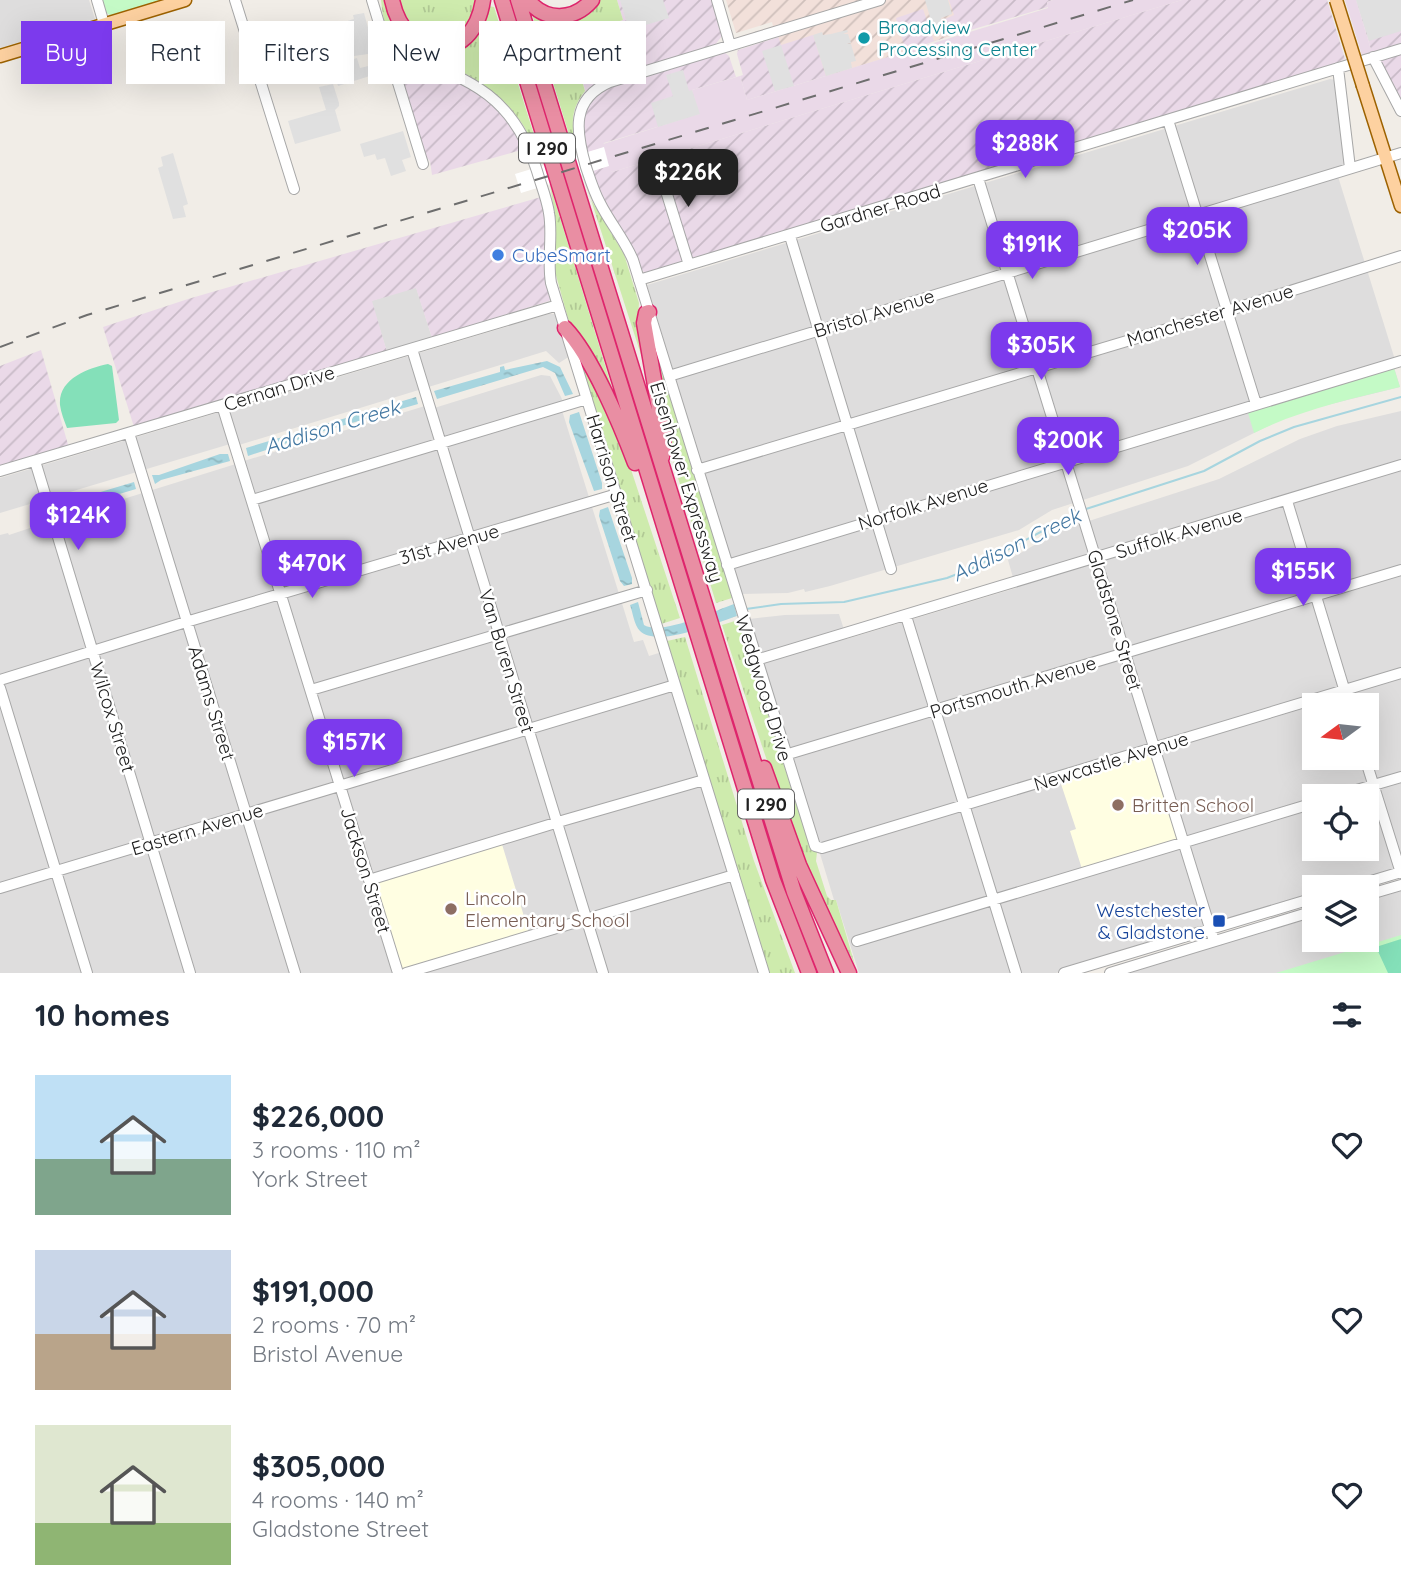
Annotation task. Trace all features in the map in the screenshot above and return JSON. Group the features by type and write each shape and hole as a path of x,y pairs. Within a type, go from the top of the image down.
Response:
{"highway":[{"path":"392,0 398,18 411,37 422,45 439,49 456,45 469,36 479,18 483,0"},
{"name":"Eisenhower Expressway","path":"502,0 773,880 809,973"},
{"name":"Eisenhower Expressway","path":"518,0 794,892 826,973"},
{"path":"528,0 544,13 563,16 578,13 592,0"},
{"path":"649,312 646,313 644,323 664,437 661,465"},
{"path":"565,328 578,344 598,381 626,438 643,487 660,514"},
{"path":"725,670 738,688 799,865 849,973"},
{"path":"793,936 800,973"}],"main road":[{"path":"112,22 185,0"},
{"path":"1336,0 1401,206"},
{"path":"0,56 21,50"}],"street":[{"path":"97,0 103,21"},
{"path":"235,0 294,189"},
{"path":"372,0 378,21"},
{"path":"716,0 730,45"},
{"name":"Wedgwood Drive","path":"646,70 880,0"},
{"name":"Gardner Road","path":"639,280 1401,49"},
{"path":"1373,57 1401,111"},
{"path":"1338,68 1350,168"},
{"name":"Harrison Street","path":"465,80 491,96 515,122 532,155 548,205 549,272 558,305 734,875 761,972"},
{"path":"398,84 423,164"},
{"name":"Wedgwood Drive","path":"607,84 595,91 582,107 577,131 595,193 627,246 639,280 813,842 817,848 822,848"},
{"path":"1168,120 1256,404"},
{"name":"Bristol Avenue","path":"669,376 1401,153"},
{"path":"657,162 689,265"},
{"name":"Gladstone Street","path":"978,178 1214,941"},
{"path":"790,236 891,569"},
{"name":"Manchester Avenue","path":"697,470 1401,256"},
{"name":"Cernan Drive","path":"0,471 558,305"},
{"name":"Van Buren Street","path":"412,349 603,973"},
{"name":"Norfolk Avenue","path":"727,565 1401,361"},
{"path":"252,500 587,399"},
{"name":"Jackson Street","path":"222,405 398,973"},
{"name":"Adams Street","path":"129,433 295,973"},
{"name":"Wilcox Street","path":"35,461 190,973"},
{"name":"Suffolk Avenue","path":"756,660 1401,465"},
{"name":"31st Avenue","path":"0,680 617,494"},
{"path":"1287,501 1345,693"},
{"name":"Portsmouth Avenue","path":"785,755 1401,570"},
{"path":"311,690 646,590"},
{"path":"906,616 1016,973"},
{"name":"Newcastle Avenue","path":"822,848 1401,673"},
{"name":"Eastern Avenue","path":"0,888 675,685"},
{"path":"0,688 87,973"},
{"path":"1376,784 1401,777"},
{"path":"369,880 705,780"},
{"path":"1379,804 1401,873 1379,879"},
{"path":"857,942 1302,807"},
{"path":"406,973 734,875"},
{"path":"1379,891 1401,885"},
{"path":"1064,973 1302,902"},
{"path":"1110,973 1302,915"}],"shaded area":[{"path":"0,0 89,0 95,19 21,21 21,42 0,48"},
{"path":"617,0 713,0 722,36 715,45 646,71 646,21 620,21 623,20"},
{"path":"620,0 663,0 669,18 646,25 646,21 626,21"},
{"path":"726,0 949,0 954,15 945,19 950,36 934,41 923,9 896,18 906,52 826,76 813,35 781,45 778,36 741,48 738,37 773,26 772,22 736,33"},
{"path":"897,0 1053,0 1047,2 1048,7 885,58"},
{"path":"925,0 948,0 952,14 941,18 944,29 934,31"},
{"path":"1182,0 1327,0 1345,59 1179,111 1179,114 645,273 639,267 627,238 601,196 592,171 608,166 612,172"},
{"path":"1182,0 612,172 608,168 603,144 699,114 692,90 740,76 747,100 1048,8 1047,2"},
{"path":"1345,0 1356,0 1372,53 1362,55"},
{"path":"1356,0 1401,0 1401,104 1383,70 1377,51 1372,53"},
{"path":"1356,0 1401,0 1401,31 1369,41"},
{"path":"364,13 368,28 368,54 354,56 354,21 347,21 354,19 353,15"},
{"path":"826,22 842,71 747,100 740,76 743,75 738,50"},
{"path":"848,32 843,34 848,34 851,43 846,44 851,44 856,61 851,62 852,68 826,76 813,35"},
{"path":"781,45 794,86 775,91 762,51"},
{"path":"724,52 729,56 736,77 692,90 700,114 604,143 602,148 586,153 583,143 583,115 597,94 617,84 646,84 646,75"},
{"path":"357,58 360,68 368,66 368,77 354,81 354,59"},
{"path":"683,70 700,114 658,127 651,103 673,96 666,75"},
{"path":"1330,79 1335,80 1345,164 1336,170 1396,363 1393,364 1400,387 1315,408 1280,420 1188,466 1052,510 1019,530 805,592 804,589 788,593 741,594 647,285"},
{"path":"333,84 339,103 335,110 341,131 295,144 288,121 326,110 319,87"},
{"path":"403,84 464,84 488,99 509,120 525,149 432,175 430,161 425,156"},
{"path":"583,84 610,84 586,93"},
{"path":"403,131 411,157 402,160 406,171 391,176 385,158 377,160 375,154 364,157 360,144"},
{"path":"173,153 188,204 183,206 186,217 173,219 158,168 163,166 161,157"},
{"path":"541,197 547,233 545,262 551,299 549,301 432,338 416,288 372,301 387,352 134,427 103,327 188,299"},
{"path":"416,287 432,338 387,352 371,301"},
{"path":"549,314 558,317 570,356 559,363 546,351 239,445 228,410"},
{"path":"41,350 69,448 0,469 0,366"},
{"path":"541,375 550,376 563,402 560,404 634,642 643,640 649,656 662,652 700,777 557,821 431,409"},
{"path":"425,406 553,821 371,877 244,461"},
{"path":"1401,411 1401,869 1379,875 1302,875 1302,899 1056,973 859,973 834,900 749,619 839,614 847,639 1016,588 1008,560 1061,530 1219,479 1300,439 1337,426"},
{"path":"220,412 230,444 0,513 0,478"},
{"path":"239,463 397,973 192,973 56,520"},
{"path":"48,522 188,973 0,973 0,535 9,535"},
{"name":"Britten School","path":"1150,755 1177,839 1082,869 1070,831 1076,829 1060,781"},
{"path":"702,785 760,973 406,973 501,841"},
{"name":"Lincoln Elementary School","path":"501,841 530,936 400,973 372,881"},
{"path":"1401,888 1401,973 1120,973 1302,918 1302,952 1379,952 1379,894"}],"green space":[{"path":"100,0 165,0 111,16 104,11"},
{"path":"381,0 388,0 396,21 385,21"},
{"path":"397,0 478,0 473,17 465,27 465,21 406,21"},
{"path":"595,0 617,0 623,20 534,21 532,14 536,12 542,15"},
{"path":"488,6 494,7 498,21 479,21 479,82 467,75 465,32"},
{"path":"482,84 518,84 543,164 521,122"},
{"path":"554,84 583,84 585,91 573,115 575,154"},
{"path":"550,185 620,414 570,326 554,268 556,222"},
{"path":"591,199 624,254 639,303 638,318 652,389"},
{"path":"648,322 731,590 732,598 716,603 672,458"},
{"path":"576,350 616,424 680,618 661,624"},
{"path":"108,364 112,366 119,420 116,423 67,428 60,405 64,388 83,372"},
{"path":"1394,368 1400,387 1307,412 1254,433 1248,413"},
{"path":"738,620 808,841 817,852 816,861 827,896 836,900 855,965 818,894 760,741 722,625"},
{"path":"685,637 754,861 795,973 768,973 669,651 667,641"},
{"path":"1401,935 1401,973 1276,973 1345,952 1379,952 1379,942"},
{"path":"1401,939 1401,973 1388,973 1378,952 1379,946"}],"water":[{"path":"547,361 560,367 573,394 565,396 555,373 543,367 437,399 434,391 500,372 500,367 504,366 505,370"},
{"path":"416,397 418,404 248,456 246,448"},
{"path":"579,412 602,483 602,489 594,491 569,422 570,415"},
{"path":"220,454 228,454 230,461 155,484 152,475"},
{"path":"134,482 136,489 59,512 57,505"},
{"path":"608,507 632,584 624,586 620,581 599,516 600,510"},
{"path":"638,602 644,625 652,628 675,625 734,604 737,616 673,636 648,636 636,626 630,605"}],"pier":[{"path":"604,147 609,166 521,193 515,174"}],"waterway":[{"name":"Addison Creek","path":"1086,509 1204,471 1260,441 1294,427 1401,397"},
{"name":"Addison Creek","path":"746,609 781,604 844,602 947,578 975,567 1078,512"}],"railway":[{"path":"0,347 87,315 1133,0"}],"place":[{"name":"Broadview Processing Center","path":"864,38"},
{"name":"CubeSmart","path":"498,255"},
{"name":"Britten School","path":"1118,805"},
{"name":"Lincoln Elementary School","path":"451,909"},
{"name":"Westchester & Gladstone","path":"1219,921"}]}
